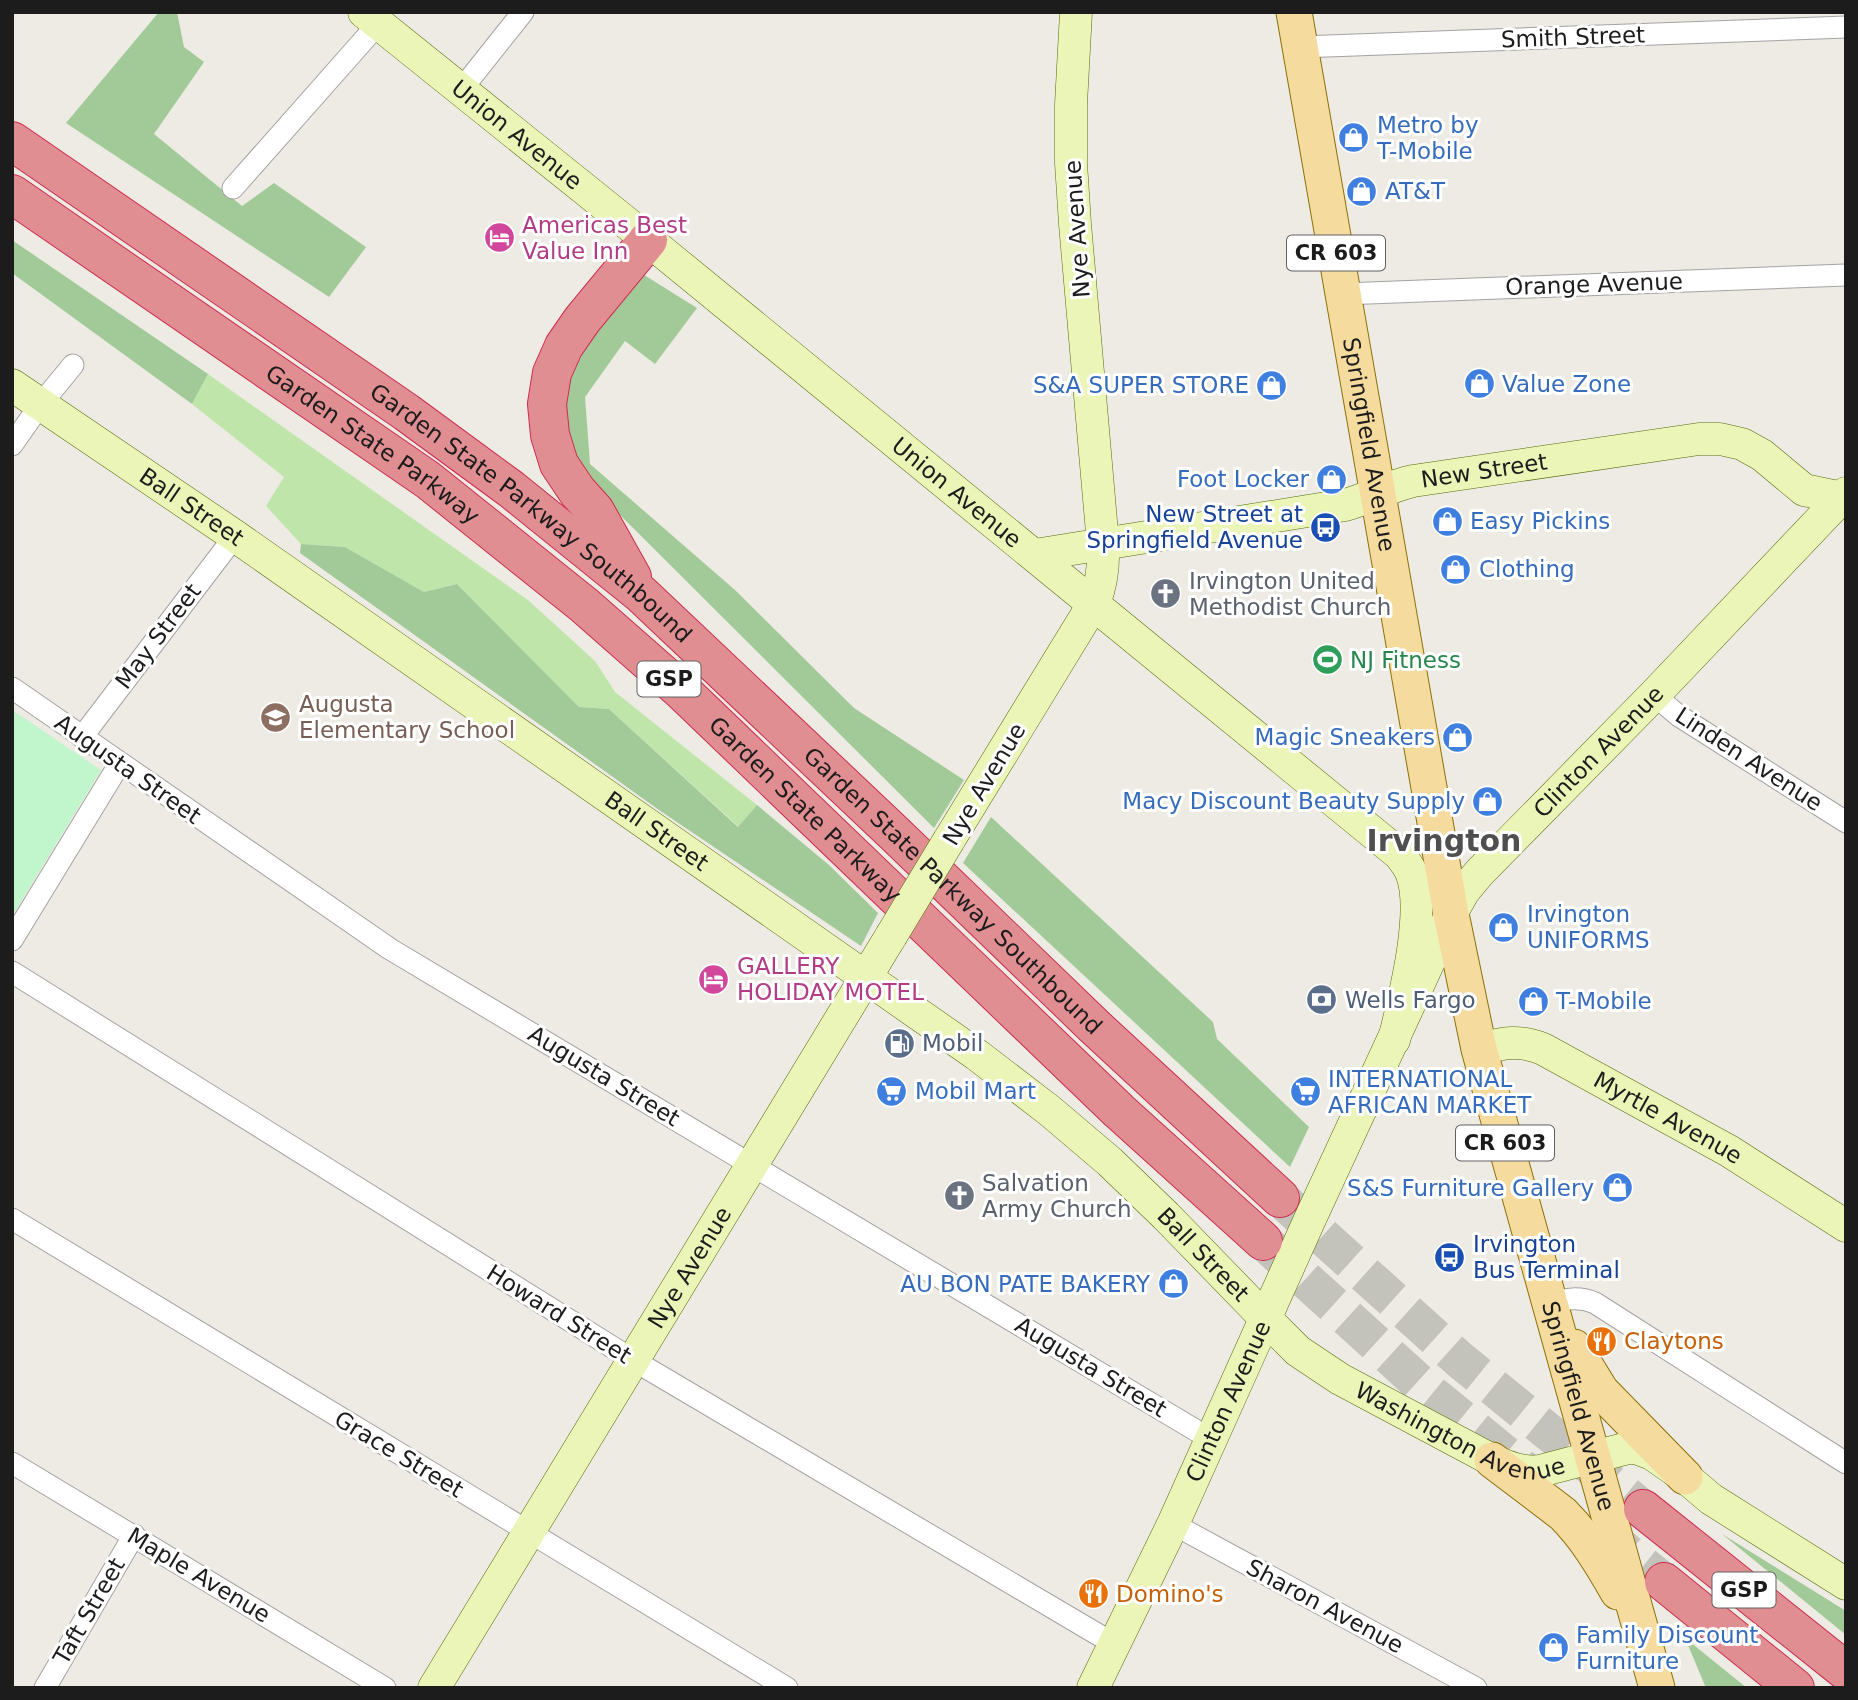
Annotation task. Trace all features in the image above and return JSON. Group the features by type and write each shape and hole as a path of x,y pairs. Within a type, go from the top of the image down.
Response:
{"highway":[{"name":"Garden State Parkway Southbound","path":"12,141 406,411 511,489 641,594 1113,1044 1280,1198"},
{"name":"Garden State Parkway","path":"12,194 417,473 584,605 683,691 1119,1111 1263,1241"},
{"path":"641,594 596,511 577,491 559,464 550,435 547,404 552,373 564,346 648,240"},
{"name":"GSP","path":"1643,1509 1846,1671"},
{"name":"GSP","path":"1664,1582 1795,1688"}],"main road":[{"name":"Nye Avenue","path":"434,1688 1098,594 1103,544 1072,174 1071,104 1076,12"},
{"name":"Springfield Avenue","path":"1294,12 1451,914 1479,1049 1657,1688"},
{"name":"Union Avenue","path":"371,18 648,240 1399,853 1414,882 1416,916 1406,992 1394,1040"},
{"name":"Ball Street","path":"12,386 235,536 970,1049 1091,1146 1166,1216 1266,1319"},
{"name":"New Street","path":"1035,555 1345,505 1413,481 1710,438 1731,440 1751,449 1804,490 1844,497"},
{"name":"Clinton Avenue","path":"1093,1688 1174,1524 1451,914 1464,891 1844,497"},
{"name":"Myrtle Avenue","path":"1479,1049 1517,1042 1543,1049 1711,1141 1846,1226"},
{"path":"1550,1303 1580,1359 1601,1391 1685,1477"},
{"name":"Washington Avenue","path":"1266,1319 1298,1351 1325,1370 1492,1460 1514,1469 1532,1472 1636,1448 1652,1454 1711,1499 1846,1584"},
{"path":"1492,1460 1563,1514 1579,1531 1642,1634"}],"street":[{"path":"461,90 523,12"},
{"path":"233,187 371,18"},
{"name":"Smith Street","path":"1300,47 1846,27"},
{"name":"Orange Avenue","path":"1343,294 1846,275"},
{"path":"12,445 73,365"},
{"name":"May Street","path":"82,737 235,536"},
{"name":"Augusta Street","path":"12,688 390,949 1212,1440"},
{"name":"Linden Avenue","path":"1654,695 1679,716 1846,822"},
{"path":"12,940 120,763"},
{"name":"Howard Street","path":"12,972 633,1360 1114,1644"},
{"name":"Grace Street","path":"12,1219 787,1688"},
{"path":"1550,1303 1572,1298 1595,1303 1846,1463"},
{"name":"Maple Avenue","path":"12,1462 385,1688"},
{"name":"Sharon Avenue","path":"1174,1524 1476,1688"},
{"name":"Taft Street","path":"45,1688 134,1535"}],"green space":[{"path":"159,12 177,12 184,47 204,62 154,134 242,206 274,183 366,247 329,297 66,123"},
{"path":"12,240 208,374 192,404 12,273"},
{"path":"641,273 697,308 655,364 625,341 585,397 590,464 735,590 854,708 964,780 934,828 602,497 570,452 561,403 582,347"},
{"path":"208,374 528,600 595,661 615,692 757,805 739,827 609,709 579,707 457,584 424,592 345,547 301,544 266,506 284,477 192,404"},
{"path":"301,544 345,547 424,592 457,584 579,707 609,709 738,827 757,805 829,865 878,913 861,946 659,810 300,553"},
{"path":"12,710 101,770 12,916"},
{"path":"991,817 1213,1022 1217,1039 1309,1127 1290,1167 963,863"},
{"path":"1722,1534 1846,1611 1846,1635"},
{"path":"1685,1638 1747,1688 1706,1688"}],"tunnel":[{"path":"1280,1198 1460,1360 1643,1509"},
{"path":"1263,1241 1429,1392 1527,1472"},
{"path":"1599,1530 1664,1582"}],"place":[{"name":"Metro by T-Mobile","path":"1354,138"},
{"name":"AT&T","path":"1362,191"},
{"name":"Americas Best Value Inn","path":"499,238"},
{"name":"Value Zone","path":"1479,384"},
{"name":"S&A SUPER STORE","path":"1272,385"},
{"name":"Foot Locker","path":"1332,479"},
{"name":"Easy Pickins","path":"1447,521"},
{"name":"New Street at Springfield Avenue","path":"1326,527"},
{"name":"Clothing","path":"1456,569"},
{"name":"Irvington United Methodist Church","path":"1166,594"},
{"name":"NJ Fitness","path":"1327,660"},
{"name":"Augusta Elementary School","path":"276,717"},
{"name":"Magic Sneakers","path":"1458,737"},
{"name":"Macy Discount Beauty Supply","path":"1488,801"},
{"name":"Irvington UNIFORMS","path":"1504,927"},
{"name":"GALLERY HOLIDAY MOTEL","path":"714,979"},
{"name":"Wells Fargo","path":"1322,1000"},
{"name":"T-Mobile","path":"1533,1001"},
{"name":"Mobil","path":"899,1043"},
{"name":"Mobil Mart","path":"892,1091"},
{"name":"INTERNATIONAL AFRICAN MARKET","path":"1305,1092"},
{"name":"S&S Furniture Gallery","path":"1617,1188"},
{"name":"Salvation Army Church","path":"959,1196"},
{"name":"Irvington Bus Terminal","path":"1450,1257"},
{"name":"AU BON PATE BAKERY","path":"1173,1284"},
{"name":"Claytons","path":"1601,1341"},
{"name":"Domino's","path":"1093,1594"},
{"name":"Family Discount Furniture","path":"1553,1648"}],"district":[{"name":"Irvington","path":"1444,841"}]}
